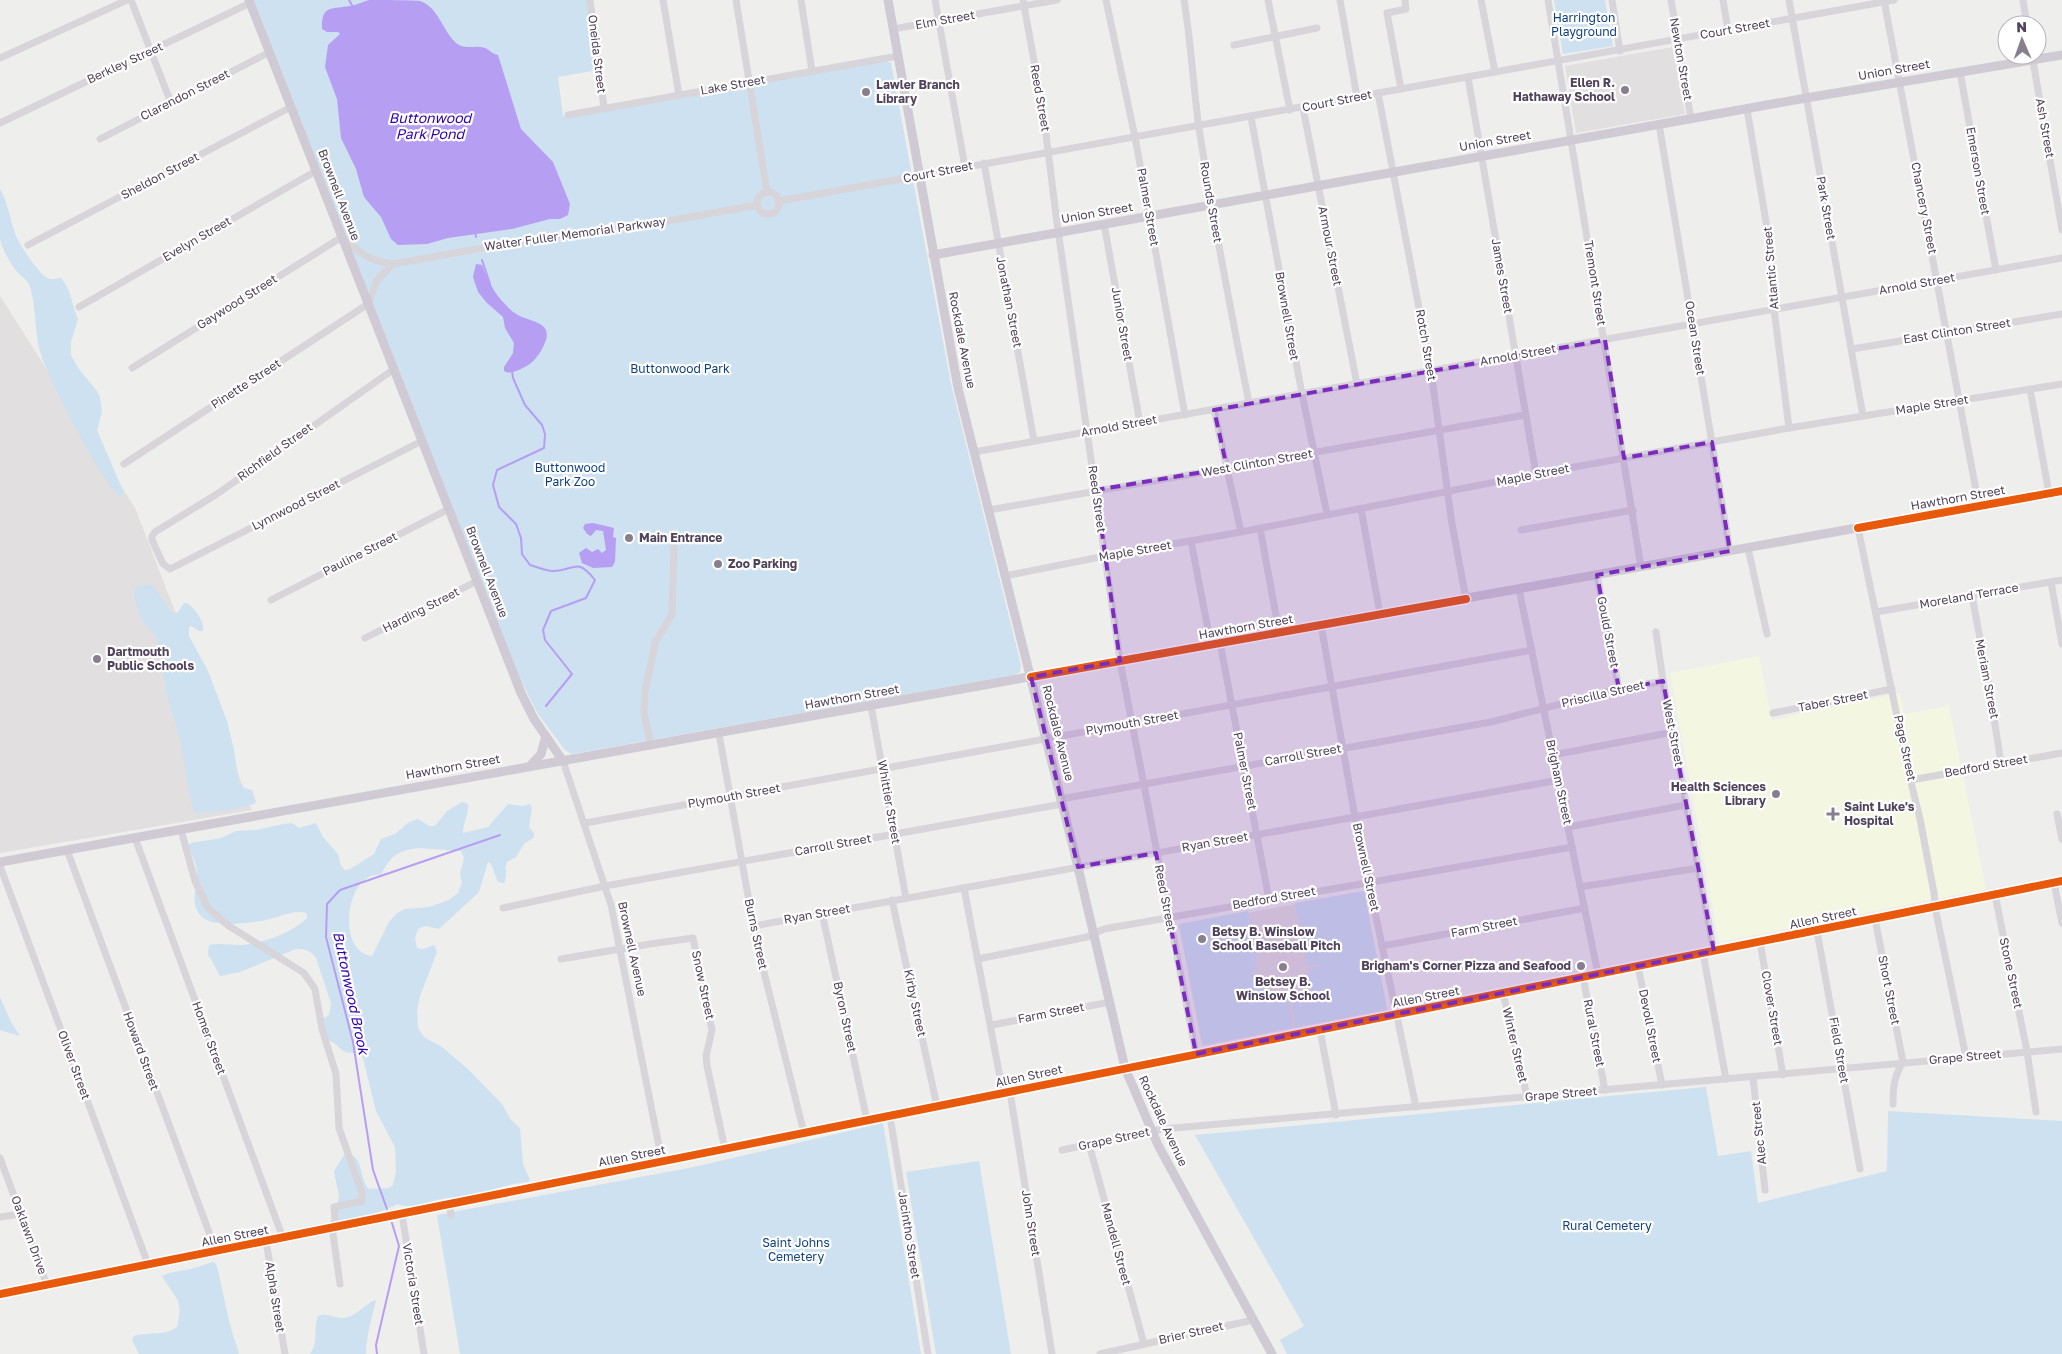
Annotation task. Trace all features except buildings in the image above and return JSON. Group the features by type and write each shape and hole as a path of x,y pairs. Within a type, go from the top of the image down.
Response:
{"main road":[{"name":"Rockdale Avenue","path":"888,0 955,373 1126,1068 1152,1131 1272,1354"},
{"name":"Brownell Avenue","path":"250,2 521,693 530,712 563,761"},
{"name":"Union Street","path":"2047,56 2062,55"},
{"name":"Union Street","path":"934,255 1997,64"},
{"name":"Hawthorn Street","path":"0,864 67,850 530,766 719,734 2062,491"},
{"path":"530,766 541,754 546,736"}],"street":[{"path":"0,58 127,0"},
{"path":"131,0 171,103"},
{"name":"Oneida Street","path":"590,0 604,108"},
{"path":"663,0 678,95"},
{"path":"736,0 767,192"},
{"path":"801,0 812,71"},
{"path":"936,0 965,167"},
{"name":"Elm Street","path":"893,29 1023,3 1057,0"},
{"name":"Palmer Street","path":"1106,0 1135,136 1185,415"},
{"name":"Rounds Street","path":"1184,0 1199,126 1211,205 1249,403"},
{"path":"1268,0 1290,110"},
{"path":"1340,0 1357,97"},
{"path":"1401,89 1387,13 1406,9 1405,0"},
{"path":"1481,0 1495,72"},
{"name":"Tremont Street","path":"1548,0 1642,567"},
{"path":"1612,0 1620,51"},
{"name":"Newton Street","path":"1671,0 1691,119"},
{"path":"1723,0 1728,30"},
{"name":"Park Street","path":"1789,0 1863,416"},
{"name":"Court Street","path":"780,201 1135,136 1304,108 1495,72 1620,51 1894,0"},
{"path":"2023,0 2025,15"},
{"name":"Chancery Street","path":"1885,1 1898,82 1979,506"},
{"name":"Berkley Street","path":"0,122 250,2"},
{"name":"Reed Street","path":"1023,3 1049,152 1120,661 1196,1054"},
{"path":"1234,45 1317,28"},
{"name":"Clarendon Street","path":"100,138 270,52"},
{"name":"Lake Street","path":"568,115 898,56"},
{"name":"Ash Street","path":"2034,65 2062,230"},
{"name":"Emerson Street","path":"1960,72 1996,270"},
{"name":"James Street","path":"1468,77 1536,474"},
{"name":"Rotch Street","path":"1378,94 1431,371 1438,430 1466,599"},
{"name":"Sheldon Street","path":"28,245 291,107"},
{"name":"Armour Street","path":"1304,108 1357,384"},
{"name":"Atlantic Street","path":"1747,108 1772,251 1774,309 1789,428"},
{"name":"Brownell Street","path":"1251,117 1302,394 1327,514"},
{"name":"Ocean Street","path":"1659,124 1730,551"},
{"name":"Jonathan Street","path":"984,163 1034,442"},
{"name":"Evelyn Street","path":"78,307 316,171"},
{"path":"767,192 774,194 780,201 777,210 772,214 762,213 757,205 760,196 767,192"},
{"name":"Walter Fuller Memorial Parkway","path":"342,237 368,258 393,264 544,237 618,230 757,205"},
{"name":"Junior Street","path":"1104,224 1140,423"},
{"name":"Gaywood Street","path":"132,368 342,237"},
{"name":"Arnold Street","path":"974,452 2062,258"},
{"path":"368,304 378,280 393,264"},
{"name":"Pinette Street","path":"124,464 368,304"},
{"name":"East Clinton Street","path":"1852,349 2062,314"},
{"name":"Richfield Street","path":"170,569 163,564 152,540 154,532 217,494 394,369"},
{"name":"Maple Street","path":"1005,576 1536,474 1789,428 2062,384"},
{"path":"2030,389 2048,493"},
{"path":"1214,410 1241,532"},
{"name":"West Clinton Street","path":"989,510 1526,415"},
{"name":"Lynnwood Street","path":"170,569 422,441"},
{"name":"Pauline Street","path":"271,600 449,509"},
{"path":"1361,509 1380,614"},
{"path":"1521,530 1633,510"},
{"path":"1260,528 1279,632"},
{"name":"Page Street","path":"1858,528 1927,852 1966,1057"},
{"name":"Palmer Street","path":"1191,541 1215,644 1232,705 1270,899"},
{"path":"651,746 645,720 644,699 653,649 672,614 674,546"},
{"path":"1748,548 1767,634"},
{"name":"Gould Street","path":"1598,574 1619,690"},
{"name":"Moreland Terrace","path":"1876,612 2062,580"},
{"name":"Harding Street","path":"365,638 477,581"},
{"path":"2052,582 2062,644"},
{"name":"Brigham Street","path":"1520,589 1598,974"},
{"name":"Meriam Street","path":"1972,596 1990,686 2001,763"},
{"name":"Brownell Street","path":"1320,625 1344,748 1355,817 1370,881 1416,1107"},
{"name":"West Street","path":"1656,632 1663,681 1714,951"},
{"name":"Plymouth Street","path":"584,823 883,770 1046,738 1532,650"},
{"name":"Priscilla Street","path":"1544,708 1663,681"},
{"name":"Taber Street","path":"1773,713 1892,689"},
{"name":"Whittier Street","path":"871,706 906,898"},
{"name":"Carroll Street","path":"502,908 604,886 894,834 1062,802 1144,784 1491,722 1544,708"},
{"path":"1554,755 1673,732"},
{"name":"Burns Street","path":"719,734 754,926 804,1133"},
{"name":"Bedford Street","path":"1911,780 2062,753"},
{"name":"Brownell Avenue","path":"563,761 604,886 620,949 662,1161"},
{"name":"Ryan Street","path":"754,926 1559,780"},
{"path":"1568,827 1686,805"},
{"path":"2057,814 2062,839"},
{"path":"182,830 195,881 208,908 229,926 304,973 315,988 322,1029 336,1074 339,1128 362,1193 362,1201 334,1207 335,1220 332,1228 340,1284"},
{"name":"Homer Street","path":"134,838 283,1238"},
{"name":"Bedford Street","path":"978,959 1087,937 1104,929 1572,847"},
{"name":"Howard Street","path":"67,850 216,1251"},
{"name":"Oliver Street","path":"0,864 148,1264"},
{"path":"1580,886 1698,868"},
{"path":"2058,882 2062,923"},
{"name":"Allen Street","path":"0,1294 2058,882"},
{"name":"John Street","path":"964,888 1006,1093 1052,1354"},
{"name":"Stone Street","path":"1995,895 2027,1051 2036,1112"},
{"name":"Kirby Street","path":"892,900 937,1106"},
{"name":"Farm Street","path":"1382,946 1585,908"},
{"name":"Byron Street","path":"822,914 867,1120"},
{"name":"Short Street","path":"1875,919 1903,1062"},
{"name":"Field Street","path":"1817,930 1860,1169"},
{"name":"Snow Street","path":"620,949 693,938 712,1030 706,1056 707,1066 725,1149"},
{"name":"Clover Street","path":"1760,942 1783,1075"},
{"path":"561,959 620,949"},
{"path":"1704,953 1726,1079"},
{"name":"Devoll Street","path":"1638,966 1662,1085"},
{"name":"Rural Street","path":"1583,977 1605,1090"},
{"name":"Winter Street","path":"1503,993 1526,1096"},
{"name":"Farm Street","path":"992,1025 1110,1002"},
{"path":"1320,1030 1336,1115"},
{"name":"Grape Street","path":"1062,1150 1152,1131 2062,1049"},
{"path":"1892,1104 1896,1072 1903,1062"},
{"name":"Alec Street","path":"1752,1077 1765,1190"},
{"name":"Jacintho Street","path":"890,1116 928,1354"},
{"name":"Mandell Street","path":"1089,1144 1126,1285 1144,1344"},
{"name":"Oaklawn Drive","path":"0,1158 47,1285"},
{"path":"449,1204 451,1215"},
{"path":"0,1218 21,1214"},
{"name":"Victoria Street","path":"402,1214 424,1354"},
{"name":"Alpha Street","path":"266,1241 285,1354"},
{"name":"Brier Street","path":"1100,1354 1253,1320"}],"highlighted area":[{"path":"1605,340 1624,458 1712,442 1730,551 1597,575 1619,689 1663,681 1714,951 1196,1054 1156,853 1078,867 1031,677 1120,661 1096,490 1227,468 1214,410"}],"shaded area":[{"name":"Ellen R. Hathaway School","path":"1673,47 1685,114 1576,133 1565,66"},
{"name":"Dartmouth Public Schools","path":"0,296 135,508 252,810 0,853"},
{"name":"Saint Luke's Hospital","path":"1759,656 1772,720 1900,693 1904,714 1949,706 1986,889 1719,942 1670,673"},
{"name":"Betsey B. Winslow School","path":"1364,892 1387,1010 1202,1046 1179,925"}],"green space":[{"name":"Buttonwood Park","path":"254,0 590,0 598,70 558,77 563,116 887,61 891,63 951,384 1021,665 1020,672 1014,675 578,753 571,754 565,750 538,714 520,679"},
{"name":"Harrington Playground","path":"1554,0 1605,0 1613,46 1563,54"},
{"path":"0,189 17,238 35,266 46,277 51,279 61,278 69,292 78,319 71,342 71,355 78,368 100,397 102,412 97,430 124,493 121,496 113,489 90,454 65,407 41,355 30,287 10,261 0,239"},
{"path":"150,584 172,613 178,612 184,603 187,603 201,620 203,631 199,631 191,626 189,627 189,636 208,671 227,721 239,782 244,788 252,790 256,802 254,804 240,808 203,813 196,813 192,807 180,739 166,692 156,636 142,621 135,600 135,587"},
{"path":"462,802 468,804 463,833 488,827 508,804 522,806 530,804 532,808 529,827 534,833 534,837 524,844 516,857 507,862 504,883 498,882 491,864 488,862 479,892 439,929 425,926 418,929 415,938 417,948 423,949 434,945 437,952 420,996 417,1011 418,1028 424,1037 442,1047 469,1070 502,1104 511,1120 520,1128 523,1164 530,1180 472,1195 441,1199 419,1205 403,1206 397,1204 366,1216 333,1221 339,1197 334,1171 344,1155 351,1155 358,1162 363,1179 369,1189 389,1188 393,1185 396,1172 395,1147 376,1111 363,1058 359,1052 347,1053 327,1040 322,1019 329,1015 331,1003 316,958 309,952 296,949 240,972 220,976 208,954 209,945 240,945 266,940 285,933 301,923 307,918 307,914 298,912 266,920 231,924 221,924 205,919 200,915 195,904 197,871 188,845 221,838 236,831 256,830 292,823 299,828 316,823 323,837 338,854 341,866 345,870 350,869 374,854 381,839 395,834 409,822 418,819 429,826 435,826 447,811","holes":["417,848 461,851 464,858 460,874 462,882 458,893 449,900 429,907 405,909 397,913 389,922 372,956 360,951 353,941 349,927 353,897 360,885 369,877 381,875 391,859 404,851"]},
{"path":"1364,891 1387,1009 1296,1027 1291,999 1312,995 1308,969 1320,966 1320,964 1307,966 1295,903"},
{"path":"1248,911 1256,952 1255,970 1251,971 1251,974 1260,974 1267,1004 1288,1000 1293,1027 1203,1045 1179,924"},
{"path":"0,997 11,1022 20,1036 0,1030"},
{"name":"Rural Cemetery","path":"1706,1087 1718,1156 1751,1151 1758,1203 1887,1171 1888,1111 2062,1121 2062,1354 1287,1354 1280,1340 1304,1326 1195,1135"},
{"name":"Saint Johns Cemetery","path":"883,1123 921,1354 460,1354 437,1215 694,1167"},
{"path":"979,1161 1011,1354 936,1354 906,1172"},
{"path":"213,1262 218,1270 229,1321 239,1354 139,1354 132,1340 134,1336 167,1332 177,1327 179,1304 162,1276"},
{"path":"376,1300 368,1334 366,1354 310,1354 314,1345 318,1316 349,1317"}],"water":[{"name":"Buttonwood Park Pond","path":"369,0 420,1 436,13 458,45 481,47 498,55 521,129 553,162 570,204 568,215 560,219 550,219 512,229 448,238 427,244 398,245 391,239 381,217 364,197 356,169 341,138 337,99 325,67 328,45 340,34 338,32 327,32 322,29 323,16 333,8 352,6"},
{"path":"476,264 482,265 495,291 513,312 541,325 547,333 543,347 536,358 528,365 514,372 504,371 504,367 513,353 514,343 505,328 503,317 478,292 473,277"},
{"path":"593,523 614,528 613,537 616,538 615,562 612,567 593,568 582,563 579,553 586,548 592,552 598,549 602,553 606,550 603,531 596,530 591,536 583,528 585,524"}],"waterway":[{"name":"Buttonwood Brook","path":"349,0 353,7"},
{"name":"Buttonwood Brook","path":"475,232 476,237"},
{"name":"Buttonwood Brook","path":"482,260 490,284"},
{"name":"Buttonwood Brook","path":"512,371 513,378 525,405 542,425 545,434 544,448 497,470 493,485 499,507 516,524 521,538 522,554 530,565 553,571 575,566 584,568 595,580 586,598 551,611 543,630 545,640 572,674 546,706"},
{"name":"Buttonwood Brook","path":"387,1209 373,1170 353,1042 326,937 327,904 340,890 500,835"},
{"name":"Buttonwood Brook","path":"377,1354 376,1345 399,1246 392,1223"}],"cycle path":[{"path":"1858,528 2062,491"},
{"path":"1031,677 1466,599"},
{"path":"0,1294 2062,881"}],"place":[{"name":"Ellen R. Hathaway School","path":"1625,90"},
{"name":"Lawler Branch Library","path":"866,92"},
{"name":"Main Entrance","path":"629,538"},
{"name":"Zoo Parking","path":"718,564"},
{"name":"Dartmouth Public Schools","path":"97,659"},
{"name":"Health Sciences Library","path":"1776,794"},
{"name":"Saint Luke's Hospital","path":"1833,814"},
{"name":"Betsy B. Winslow School Baseball Pitch","path":"1202,939"},
{"name":"Brigham's Corner Pizza and Seafood","path":"1581,966"},
{"name":"Betsey B. Winslow School","path":"1283,967"}],"park label":[{"name":"Buttonwood Park Zoo","path":"570,475"}]}
